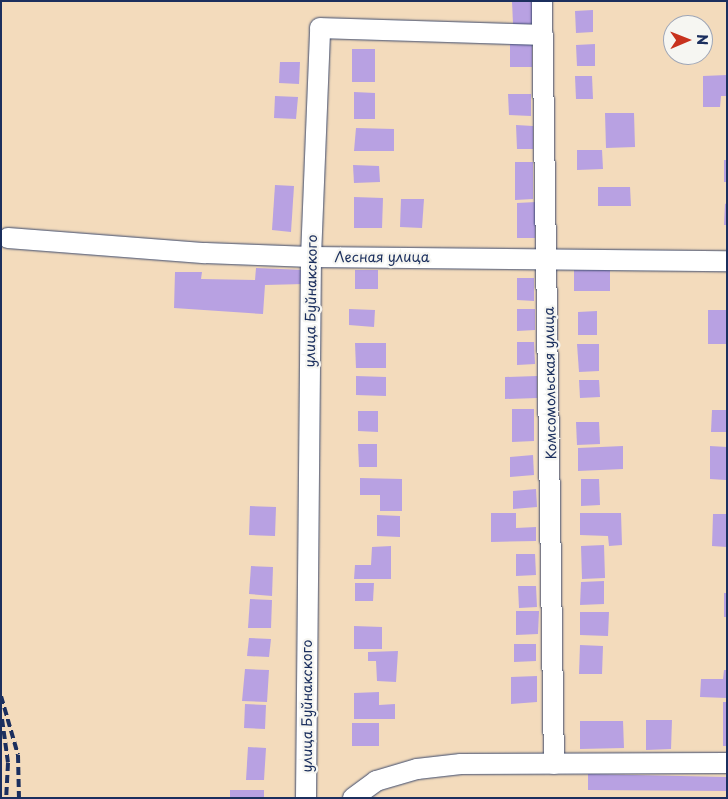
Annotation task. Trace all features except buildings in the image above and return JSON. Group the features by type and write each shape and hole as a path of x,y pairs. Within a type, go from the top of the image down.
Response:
{"street":[{"name":"Комсомольская улица","path":"542,1 548,258 554,764"},
{"name":"улица Буйнакского","path":"306,798 311,257 320,28 543,35"},
{"name":"Лесная улица","path":"8,238 205,253 311,257 727,261"},
{"path":"353,798 376,781 417,769 461,764 727,763"}],"railway":[{"path":"1,696 18,755 19,798"},
{"path":"2,719 8,763 6,798"}]}
